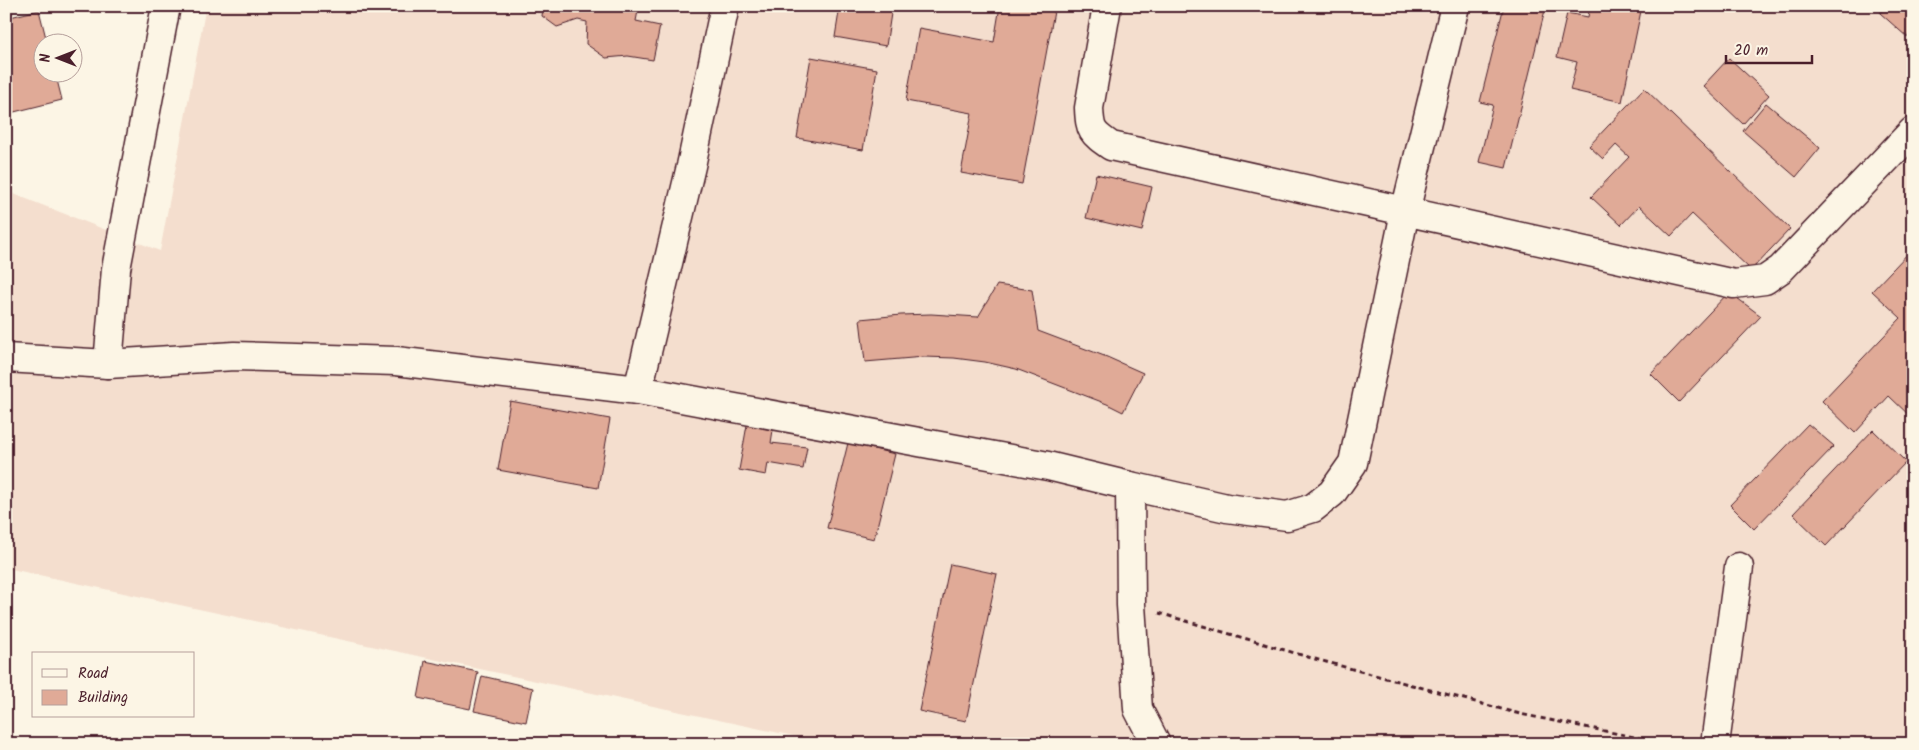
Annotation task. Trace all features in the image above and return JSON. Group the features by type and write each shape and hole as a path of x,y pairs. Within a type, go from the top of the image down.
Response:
{"street":[{"path":"108,364 116,269 166,6"},
{"path":"638,390 691,166 725,6"},
{"path":"1107,6 1089,108 1090,124 1096,136 1111,146 1734,284 1765,280 1781,270 1913,131"},
{"path":"6,358 108,364 234,356 396,361 638,390 1048,466 1226,508 1287,516 1312,508 1332,493 1353,463 1405,212 1455,6"},
{"path":"1130,486 1131,605 1138,709 1156,744"},
{"path":"1715,744 1739,567"}],"path":[{"path":"1131,605 1315,659 1520,714 1669,744"}],"shaded area":[{"path":"206,6 1913,6 1913,744 831,744 6,568 6,191 160,251"}],"building":[{"path":"536,6 639,6 636,21 660,26 653,60 628,56 606,58 586,44 587,22 578,20 557,27 542,16 543,8"},
{"path":"840,6 892,7 886,46 835,37"},
{"path":"1000,6 1055,6 1022,184 961,173 972,113 906,101 919,28 994,42"},
{"path":"1504,6 1546,6 1506,168 1479,162 1493,105 1480,102"},
{"path":"1590,6 1642,6 1622,102 1570,90 1577,62 1557,57 1567,13 1588,17"},
{"path":"1885,6 1913,6 1913,30 1907,37 1880,13"},
{"path":"39,10 44,32 32,32 32,82 58,82 62,100 6,114 6,18"},
{"path":"811,57 877,69 863,150 797,138"},
{"path":"1729,58 1769,95 1743,124 1703,86"},
{"path":"1644,88 1790,229 1751,270 1692,214 1671,236 1639,206 1621,225 1591,197 1629,157 1616,145 1603,159 1589,146"},
{"path":"1766,103 1820,148 1796,177 1743,131"},
{"path":"1096,174 1152,187 1142,231 1086,218"},
{"path":"1913,248 1913,419 1889,396 1855,433 1822,401 1901,318 1872,291"},
{"path":"997,285 1032,290 1038,331 1143,373 1123,412 1016,369 985,362 924,357 865,362 860,319 931,314 978,317"},
{"path":"1729,292 1761,316 1679,402 1651,374"},
{"path":"510,401 610,419 598,488 498,470"},
{"path":"1808,424 1834,446 1754,529 1730,505"},
{"path":"747,425 773,430 771,443 807,447 803,469 768,463 766,475 739,470"},
{"path":"1873,430 1906,462 1826,546 1793,514"},
{"path":"848,443 895,454 874,539 827,528"},
{"path":"950,564 997,574 966,721 919,711"},
{"path":"425,661 478,672 470,709 418,698"},
{"path":"482,676 533,688 526,722 474,711"}]}
